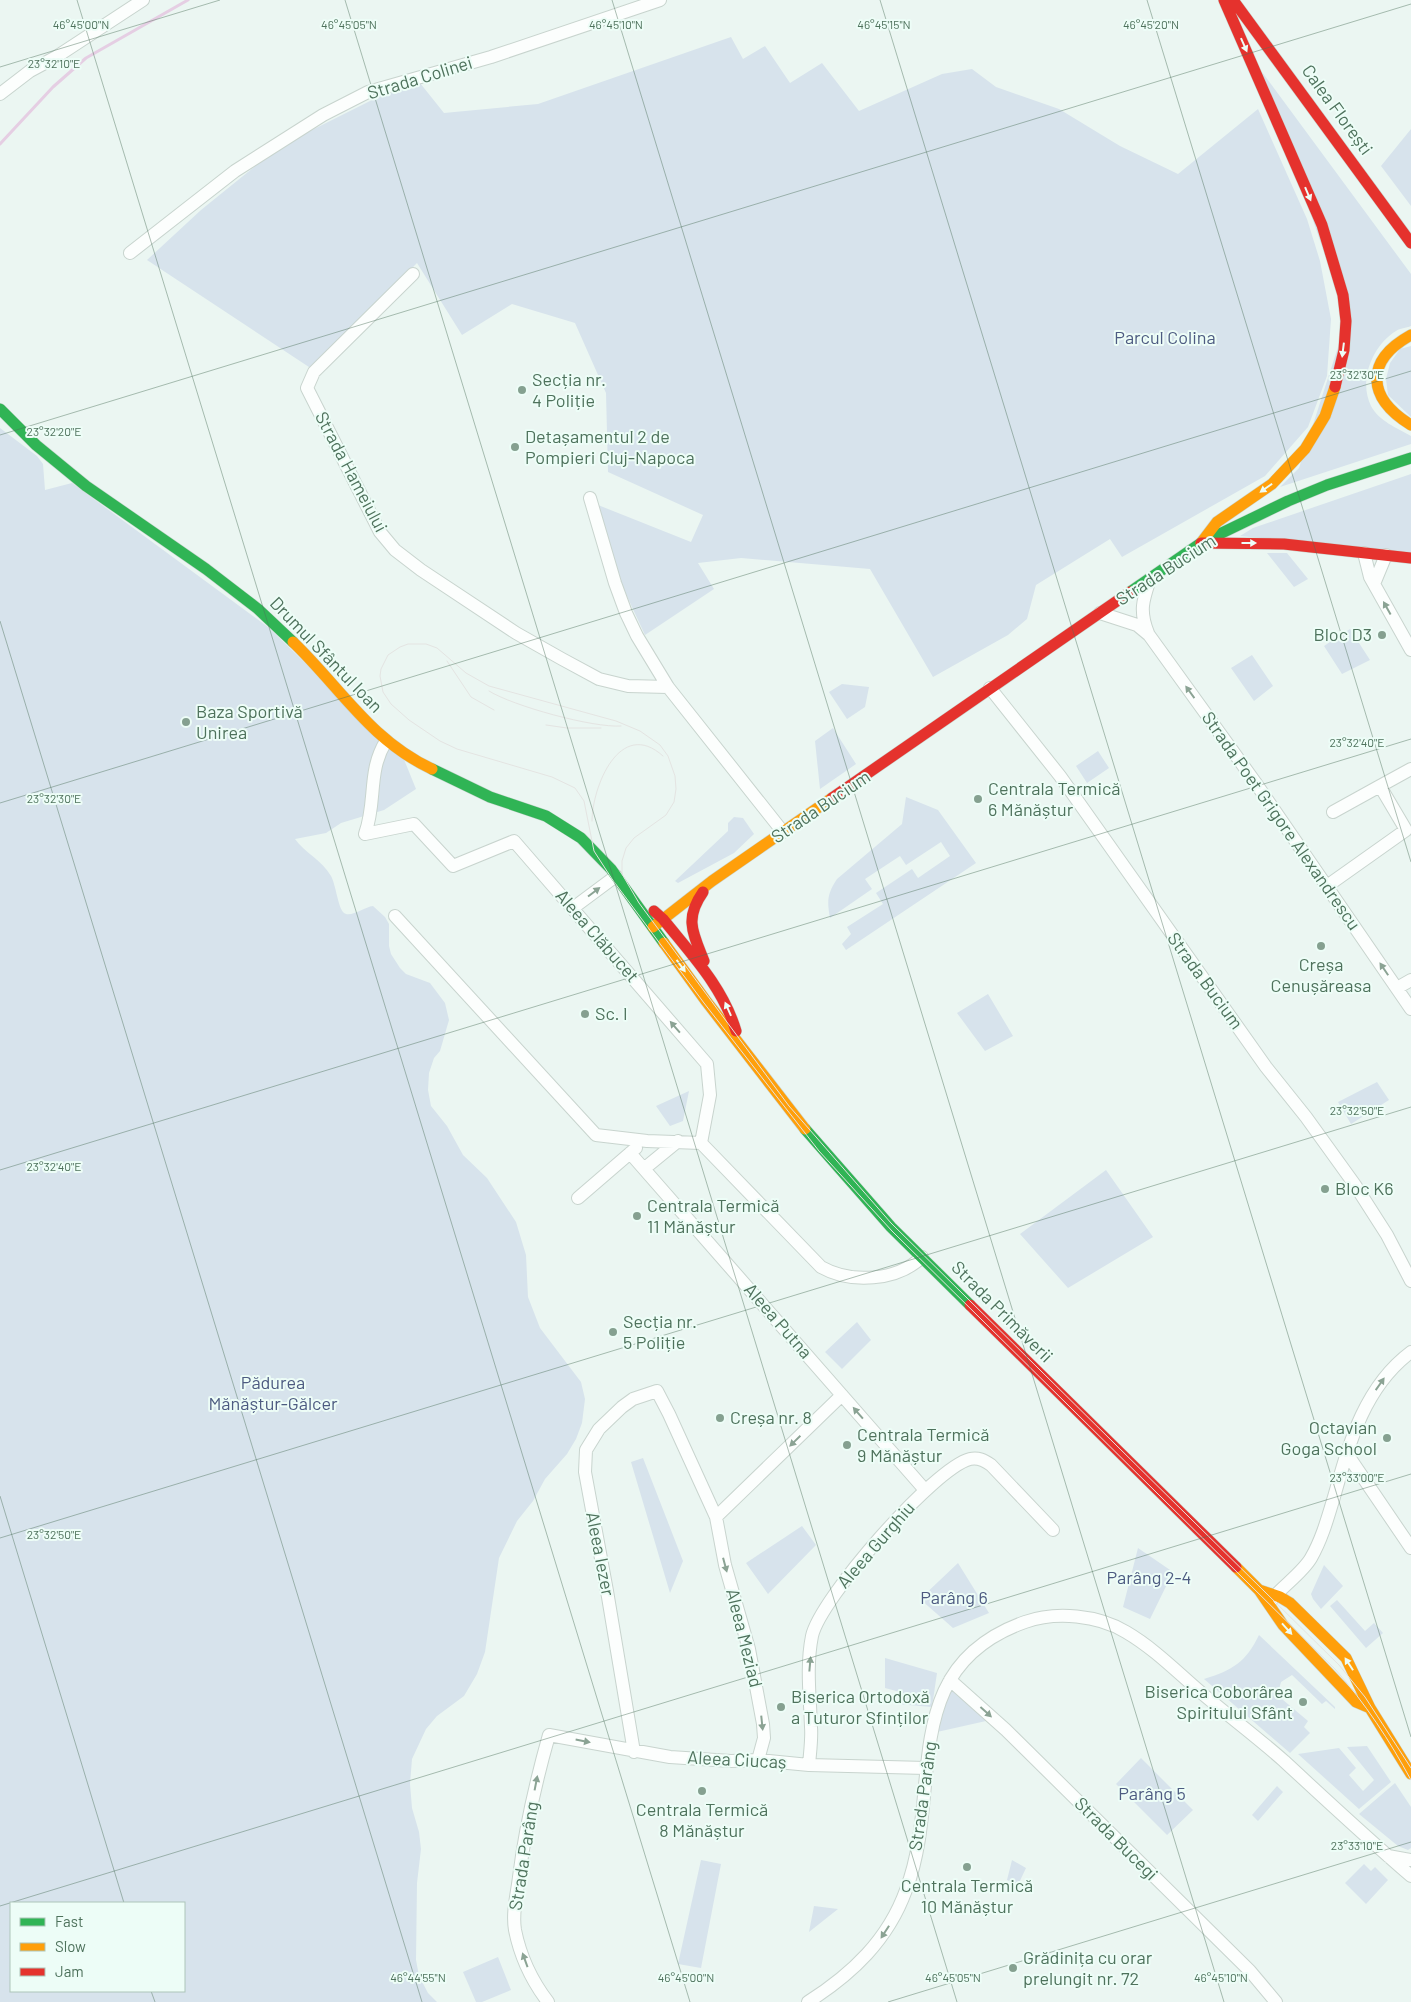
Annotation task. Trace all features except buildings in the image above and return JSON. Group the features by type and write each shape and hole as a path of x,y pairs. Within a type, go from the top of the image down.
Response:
{"main road":[{"path":"1200,544 1217,522 1272,484 1283,474 1310,441 1325,416 1336,385 1344,350 1346,321 1343,295 1322,225 1224,0"},
{"name":"Calea Florești","path":"1233,0 1411,242"},
{"path":"1411,335 1395,343 1387,350 1382,359 1377,377 1380,395 1388,409 1394,416 1411,425"},
{"name":"Drumul Sfântul Ioan","path":"0,408 31,440 86,486 206,569 264,614 303,652 355,711 386,741 414,761 490,797 546,816 581,838 616,876 653,927"},
{"name":"Strada Bucium","path":"653,927 712,882 783,832 1200,544 1288,501 1411,458"},
{"path":"1200,544 1284,544 1411,558"},
{"path":"649,907 687,894 712,882"},
{"path":"711,980 696,944 690,922 693,910 701,895 712,882"},
{"path":"635,902 649,907 663,919"},
{"name":"Strada Primăverii","path":"663,919 720,990 730,1012 738,1042"},
{"name":"Strada Primăverii","path":"653,927 738,1042 822,1150 891,1227 1259,1590 1272,1599 1290,1603 1346,1658 1370,1708 1411,1774"},
{"name":"Strada Primăverii","path":"1272,1599 1283,1625 1356,1702 1370,1708"}],"street":[{"path":"0,94 30,71 143,0"},
{"name":"Strada Colinei","path":"130,253 235,171 323,116 368,92 491,57 660,0"},
{"name":"Strada Hameiului","path":"414,274 314,372 307,388 380,532 395,550 421,570 516,633 584,671 599,679 628,686 668,687"},
{"path":"590,498 626,613 637,636 668,687 783,832"},
{"path":"1364,553 1370,576 1411,650"},
{"path":"1374,584 1386,555"},
{"path":"1149,635 1142,620 1142,603 1150,579"},
{"path":"1100,613 1138,625 1149,635"},
{"name":"Strada Poet Grigore Alexandrescu","path":"1149,635 1255,782 1411,1009"},
{"name":"Strada Bucium","path":"990,688 1060,776 1266,1067 1306,1117 1355,1185 1387,1235 1411,1281"},
{"name":"Aleea Clăbucet","path":"386,741 374,770 371,810 365,834 414,824 453,866 514,841 707,1064 710,1095 701,1143"},
{"path":"1333,812 1411,769"},
{"path":"1327,886 1409,833 1380,786"},
{"path":"573,908 616,876"},
{"path":"395,916 596,1135 647,1141 701,1143 821,1267 832,1273 859,1277 884,1276 894,1274 922,1257"},
{"path":"1397,988 1411,980"},
{"path":"578,1198 630,1152 647,1141"},
{"path":"645,1168 678,1142"},
{"name":"Aleea Putna","path":"630,1152 925,1490"},
{"path":"1272,1599 1311,1559 1328,1518 1357,1422 1381,1382 1392,1368 1411,1352"},
{"name":"Aleea Meziad","path":"657,1391 716,1517 725,1565 749,1649 763,1724 764,1738 758,1760"},
{"name":"Aleea Iezer","path":"634,1752 585,1472 586,1450 599,1429 622,1407 633,1400 657,1391"},
{"path":"716,1517 842,1395"},
{"path":"1347,1454 1411,1548"},
{"name":"Aleea Gurghiu","path":"809,1765 812,1728 809,1670 813,1634 823,1612 847,1576 925,1490 958,1464 970,1459 980,1459 991,1465 1053,1530"},
{"name":"Strada Parâng","path":"808,2002 836,1983 877,1944 893,1919 907,1889 917,1847 926,1768 935,1718 942,1694 950,1680 981,1643 1004,1629 1037,1618 1062,1616 1088,1618 1112,1624 1145,1644 1283,1760 1411,1876"},
{"name":"Strada Bucegi","path":"950,1680 1006,1730 1250,1971 1276,2002"},
{"name":"Aleea Ciucaș","path":"549,1735 634,1752 670,1757 731,1761 758,1760 809,1765 926,1768"},
{"name":"Strada Parâng","path":"548,2002 537,1988 525,1962 514,1916 520,1863 537,1776 549,1735"},
{"path":"1388,1856 1411,1860"}],"green space":[{"name":"Parcul Colina","path":"731,37 743,59 765,46 790,83 822,63 859,111 942,74 972,69 996,87 1059,109 1120,146 1178,174 1258,109 1307,219 1320,261 1331,319 1327,376 1308,427 1265,476 1122,557 1110,539 1036,585 1027,619 1008,635 933,677 870,569 741,558 698,563 714,589 645,635 619,579 598,505 691,542 703,515 608,472 606,393 575,323 512,304 462,335 417,263 312,369 147,260 201,210 280,146 416,78 444,113 538,104"},
{"path":"1262,72 1411,274 1411,326 1398,330 1381,345 1370,364 1366,385 1367,396 1374,411 1389,424 1411,436 1411,444 1280,487 1299,468 1347,319"},
{"path":"1411,129 1411,206 1381,166"},
{"path":"1411,346 1411,417 1388,395 1386,379 1390,363 1400,349"},
{"name":"Pădurea Mănăștur-Gălcer","path":"0,428 37,456 43,464 45,490 72,483 268,627 403,757 416,789 384,810 341,823 326,833 295,839 323,865 331,876 344,913 350,914 373,906 385,917 389,924 391,954 400,968 406,974 430,983 445,1003 449,1020 440,1051 434,1058 429,1073 428,1090 431,1106 447,1126 463,1155 487,1178 516,1222 526,1255 528,1297 540,1328 581,1382 585,1399 582,1423 576,1439 567,1454 545,1479 533,1501 517,1521 499,1558 485,1652 477,1674 464,1696 437,1716 426,1729 412,1759 410,1784 412,1808 419,1832 421,1849 417,1883 416,1960 419,1976 428,1993 437,2002 0,2002"},
{"path":"1411,474 1411,552 1240,536 1253,528"},
{"path":"1267,553 1287,553 1308,579 1294,587"},
{"path":"1350,629 1370,660 1342,674 1324,646"},
{"path":"1252,655 1273,686 1254,701 1231,668"},
{"path":"842,684 869,687 865,707 847,719 829,692"},
{"path":"833,728 856,764 820,789 815,741"},
{"path":"1098,751 1109,768 1087,783 1076,766"},
{"path":"906,797 938,810 976,863 846,950 842,944 851,934 847,927 883,904 876,893 912,869 918,878 950,856 941,842 906,865 900,856 865,879 872,889 830,918 829,898 831,889 837,879 902,824"},
{"path":"734,817 743,818 754,834 734,853 678,883 675,881 728,831 728,823"},
{"path":"988,994 1013,1036 985,1051 957,1013"},
{"path":"1377,1082 1389,1100 1351,1124 1338,1102"},
{"path":"689,1091 683,1121 670,1126 656,1106"},
{"path":"1106,1170 1153,1237 1068,1288 1020,1234"},
{"path":"857,1322 871,1340 842,1369 825,1352"},
{"path":"643,1458 683,1561 670,1593 631,1462"},
{"path":"802,1526 816,1545 768,1594 746,1563"},
{"name":"Parâng 2-4","path":"1138,1548 1173,1572 1150,1619 1123,1607"},
{"name":"Parâng 6","path":"958,1563 989,1613 953,1628 920,1599"},
{"path":"1324,1565 1343,1586 1321,1609 1311,1594"},
{"path":"1337,1600 1365,1631 1374,1623 1383,1633 1366,1648 1330,1606"},
{"path":"1259,1635 1335,1707 1335,1709 1326,1701 1322,1704 1292,1675 1281,1682 1276,1694 1308,1721 1304,1727 1310,1733 1290,1753 1204,1679 1237,1664 1249,1652"},
{"path":"885,1658 937,1673 932,1707 897,1704 900,1692 885,1688"},
{"path":"951,1689 986,1721 937,1732 941,1712"},
{"path":"1367,1746 1391,1782 1359,1809 1298,1754 1339,1748 1356,1768 1349,1775 1363,1791 1374,1780 1347,1747"},
{"name":"Parâng 5","path":"1141,1758 1193,1810 1167,1835 1116,1784"},
{"path":"1395,1783 1411,1807 1411,1848 1408,1850 1398,1846 1359,1814"},
{"path":"1277,1786 1283,1792 1258,1821 1252,1815"},
{"path":"701,1860 721,1864 701,1968 678,1964"},
{"path":"1012,1860 1026,1868 1018,1885 1007,1880"},
{"path":"1364,1864 1371,1871 1375,1867 1388,1880 1366,1904 1345,1883"},
{"path":"814,1906 838,1909 809,1932"},
{"path":"498,1957 511,1990 482,2002 476,2002 463,1972"}],"waterway":[{"path":"0,144 53,87 86,58 188,0"}],"tram line":[{"path":"1411,1768 1365,1697 1339,1665 891,1223 789,1106 639,903 622,874 622,861 626,848 634,838 666,815 674,802 675,776 668,756 660,745 640,731 616,721 489,686 466,673 437,648 426,644 408,644 388,655 381,669 380,676 383,692 391,704 409,720 440,741 457,749 552,777 575,788 584,801 594,851 612,879 704,1003 819,1151 892,1231 1335,1669 1357,1695 1411,1780"},
{"path":"447,661 471,697 494,710"},
{"path":"489,691 516,703 554,715 608,726 621,726"},
{"path":"546,725 567,728 601,728"},
{"path":"592,821 593,807 603,775 611,761 622,750 634,745 648,746 663,756"}],"traffic: fast":[{"path":"0,409 36,445 86,486 206,569 258,609 293,642"},
{"path":"1130,592 1201,543 1288,501 1327,485 1411,458"},
{"path":"432,769 490,797 546,816 581,838 611,869 664,943"},
{"path":"805,1129 891,1227 970,1305"}],"traffic: slow":[{"path":"1411,335 1396,345 1385,356 1379,368 1377,380 1379,392 1386,403 1396,414 1411,425"},
{"path":"1201,543 1217,522 1272,484 1305,449 1325,416 1335,387"},
{"path":"293,642 373,728 410,757 432,769"},
{"path":"653,927 712,881 832,798"},
{"path":"664,943 706,1001 805,1129"},
{"path":"1236,1567 1259,1590 1283,1625 1356,1702 1370,1708"},
{"path":"1259,1590 1280,1597 1290,1603 1346,1658 1370,1708 1411,1774"}],"traffic: jam":[{"path":"1224,0 1322,225 1343,295 1346,321 1344,350 1335,387"},
{"path":"1233,0 1411,243"},
{"path":"1201,543 1284,544 1411,558"},
{"path":"832,798 1130,592"},
{"path":"703,892 694,910 692,926 704,961"},
{"path":"654,911 663,919 715,985 736,1031"},
{"path":"970,1305 1236,1567"}],"place":[{"name":"Secția nr. 4 Poliție","path":"522,390"},
{"name":"Detașamentul 2 de Pompieri Cluj-Napoca","path":"515,447"},
{"name":"Bloc D3","path":"1382,635"},
{"name":"Baza Sportivă Unirea","path":"186,722"},
{"name":"Centrala Termică 6 Mănăștur","path":"978,799"},
{"name":"Creșa Cenușăreasa","path":"1321,946"},
{"name":"Sc. I","path":"585,1014"},
{"name":"Bloc K6","path":"1325,1189"},
{"name":"Centrala Termică 11 Mănăștur","path":"637,1216"},
{"name":"Secția nr. 5 Poliție","path":"613,1332"},
{"name":"Creșa nr. 8","path":"720,1418"},
{"name":"Octavian Goga School","path":"1387,1438"},
{"name":"Centrala Termică 9 Mănăștur","path":"847,1445"},
{"name":"Biserica Coborârea Spiritului Sfânt","path":"1303,1702"},
{"name":"Biserica Ortodoxă a Tuturor Sfinților","path":"781,1707"},
{"name":"Centrala Termică 8 Mănăștur","path":"702,1791"},
{"name":"Centrala Termică 10 Mănăștur","path":"967,1867"},
{"name":"Grădinița cu orar prelungit nr. 72","path":"1013,1968"}]}
